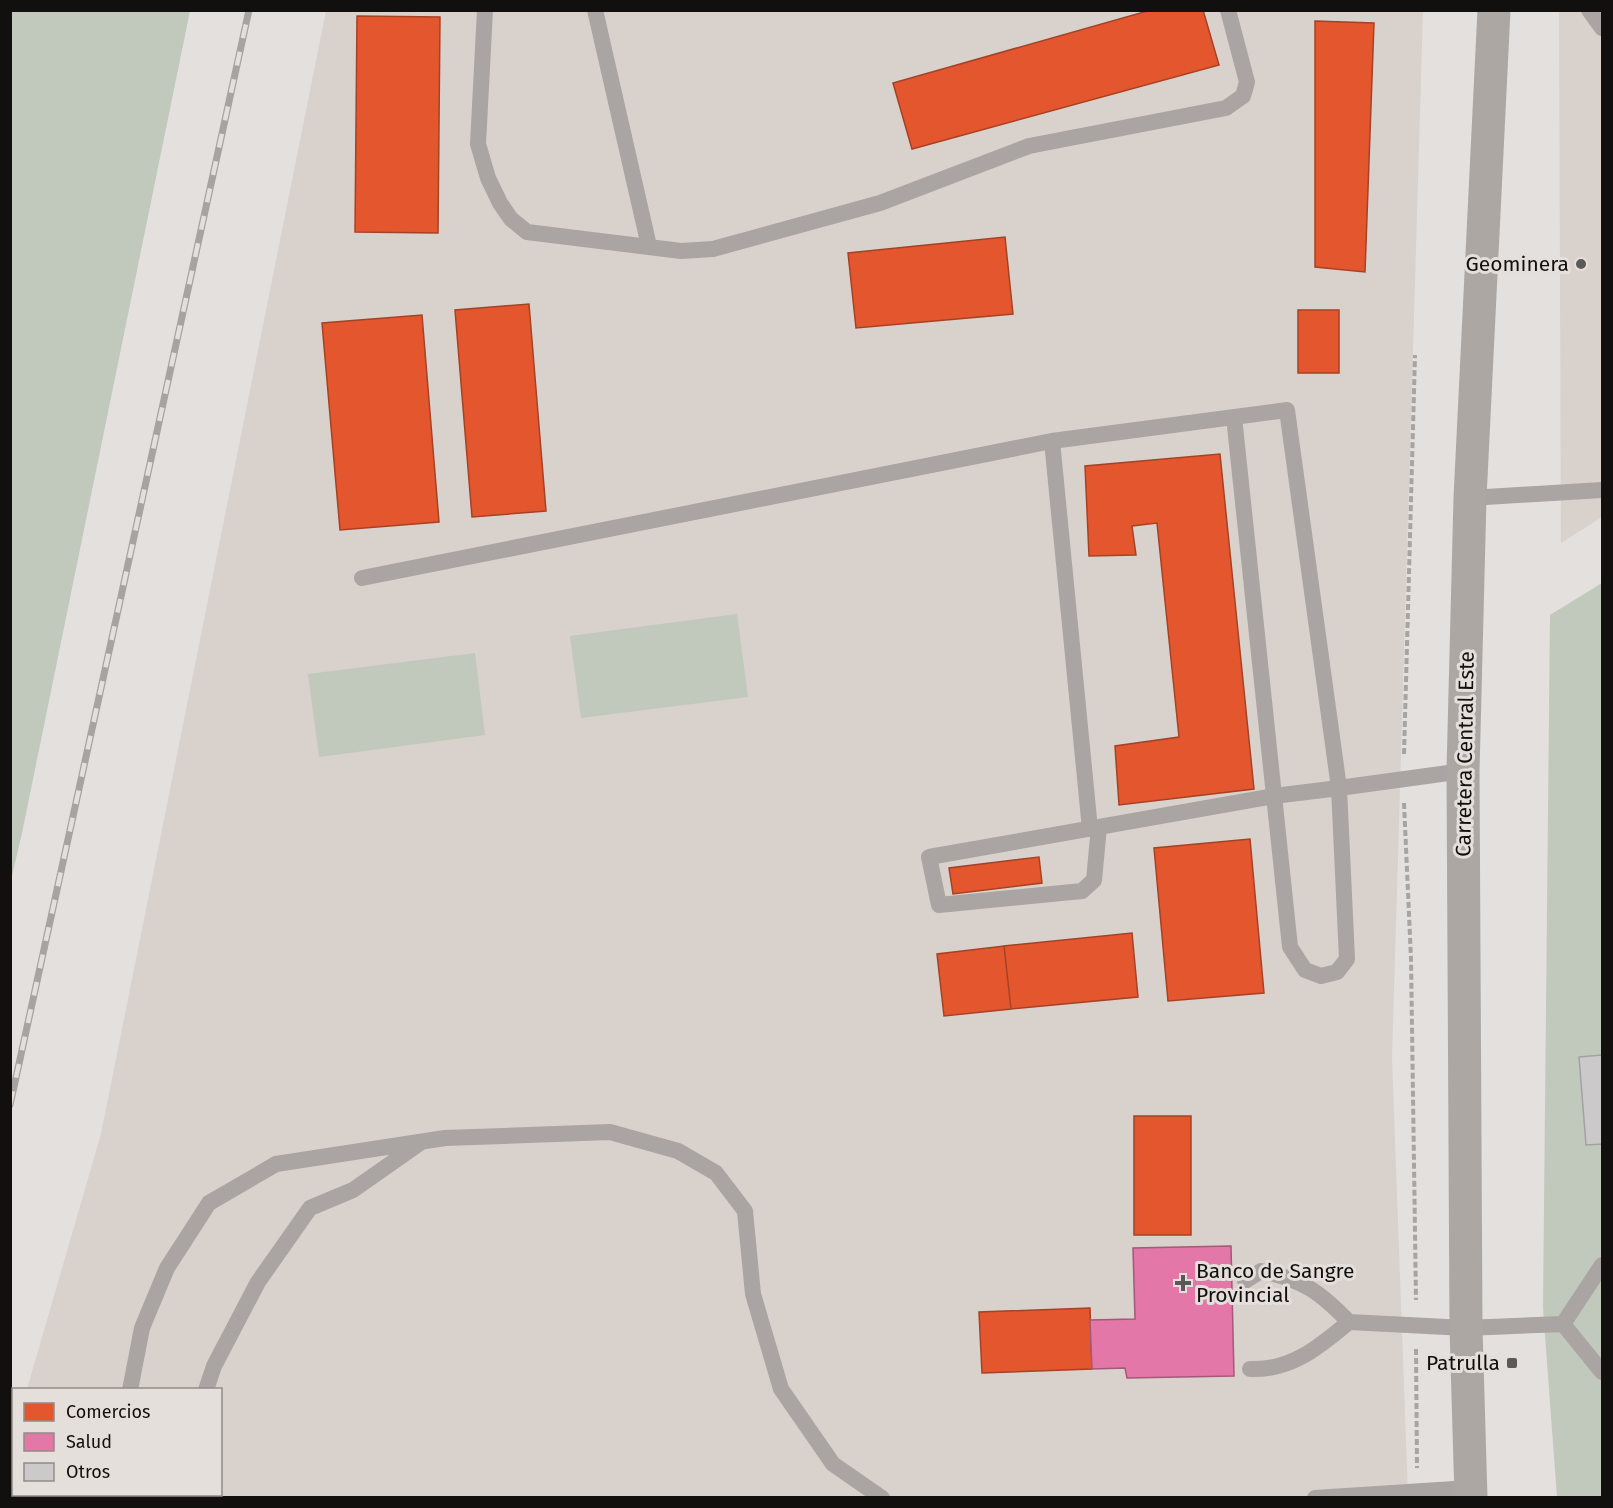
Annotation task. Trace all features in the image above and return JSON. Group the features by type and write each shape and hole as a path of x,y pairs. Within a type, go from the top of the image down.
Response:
{"main road":[{"name":"Carretera Central Este","path":"1470,1493 1466,1328 1464,771 1470,498 1494,10"}],"lane":[{"path":"484,10 478,144 488,178 511,219 527,232 681,251 712,249 880,203 1029,146 1226,108 1243,96 1247,82 1228,10"},
{"path":"595,10 649,246"},
{"path":"1589,10 1602,28"},
{"path":"362,578 1052,441 1287,410 1339,788 1347,959 1337,972 1321,976 1305,970 1290,947 1234,417"},
{"path":"1052,441 1094,828 1094,880 1082,891 939,905 929,857 1094,828 1274,796 1464,771"},
{"path":"1470,498 1602,490"},
{"path":"130,1388 141,1328 167,1268 209,1203 276,1164 445,1138 610,1132 678,1151 716,1173 745,1211 753,1294 781,1389 833,1464 882,1497"},
{"path":"206,1388 214,1366 258,1282 310,1208 353,1190 423,1141"},
{"path":"1563,1324 1602,1265"},
{"path":"1245,1281 1261,1272 1289,1276 1325,1297 1349,1322"},
{"path":"1250,1369 1269,1370 1294,1363 1323,1344 1349,1322 1466,1328 1563,1324"},
{"path":"1563,1324 1602,1372"},
{"path":"1314,1497 1417,1492 1470,1493"}],"path":[{"path":"1415,355 1403,779 1411,959 1417,1492"}],"shaded area":[{"path":"11,10 190,11 11,880"},
{"path":"326,11 1423,11 1392,1058 1408,1497 11,1498 10,1448 12,1441 12,1496 222,1496 222,1388 27,1388 101,1134"},
{"name":"Geominera","path":"1559,11 1602,11 1602,517 1561,543"},
{"path":"1602,583 1602,1497 1557,1497 1543,1308 1550,615"},
{"path":"737,614 748,697 581,718 570,636"},
{"path":"475,653 485,735 319,757 308,674"}],"building: Comercios":[{"path":"1151,10 1203,10 1219,65 912,149 893,83"},
{"path":"357,16 440,17 438,233 355,232"},
{"path":"1315,21 1374,23 1365,272 1315,267"},
{"path":"1005,237 1013,314 856,328 848,253"},
{"path":"529,304 546,511 472,517 455,310"},
{"path":"1298,310 1339,310 1339,373 1298,373"},
{"path":"422,315 439,522 340,530 322,323"},
{"path":"1220,454 1254,789 1119,805 1115,746 1179,737 1157,523 1132,526 1136,555 1089,556 1085,466"},
{"path":"1250,839 1264,993 1168,1001 1154,848"},
{"path":"1039,857 1042,883 953,894 949,868"},
{"path":"1132,933 1138,997 1011,1009 1004,946"},
{"path":"1004,946 1011,1009 944,1016 937,954"},
{"path":"1134,1116 1191,1116 1191,1235 1134,1235"},
{"path":"1090,1308 1092,1369 982,1373 979,1312"}],"building: Salud":[{"name":"Banco de Sangre Provincial","path":"1231,1246 1234,1376 1127,1378 1125,1368 1092,1369 1090,1320 1135,1319 1133,1248"}],"building: Otros":[{"path":"1602,1055 1602,1144 1586,1145 1579,1057"}],"railway":[{"path":"10,1105 249,10"}],"place":[{"name":"Geominera","path":"1581,264"},
{"name":"Banco de Sangre Provincial","path":"1183,1283"},
{"name":"Patrulla","path":"1512,1363"}]}
